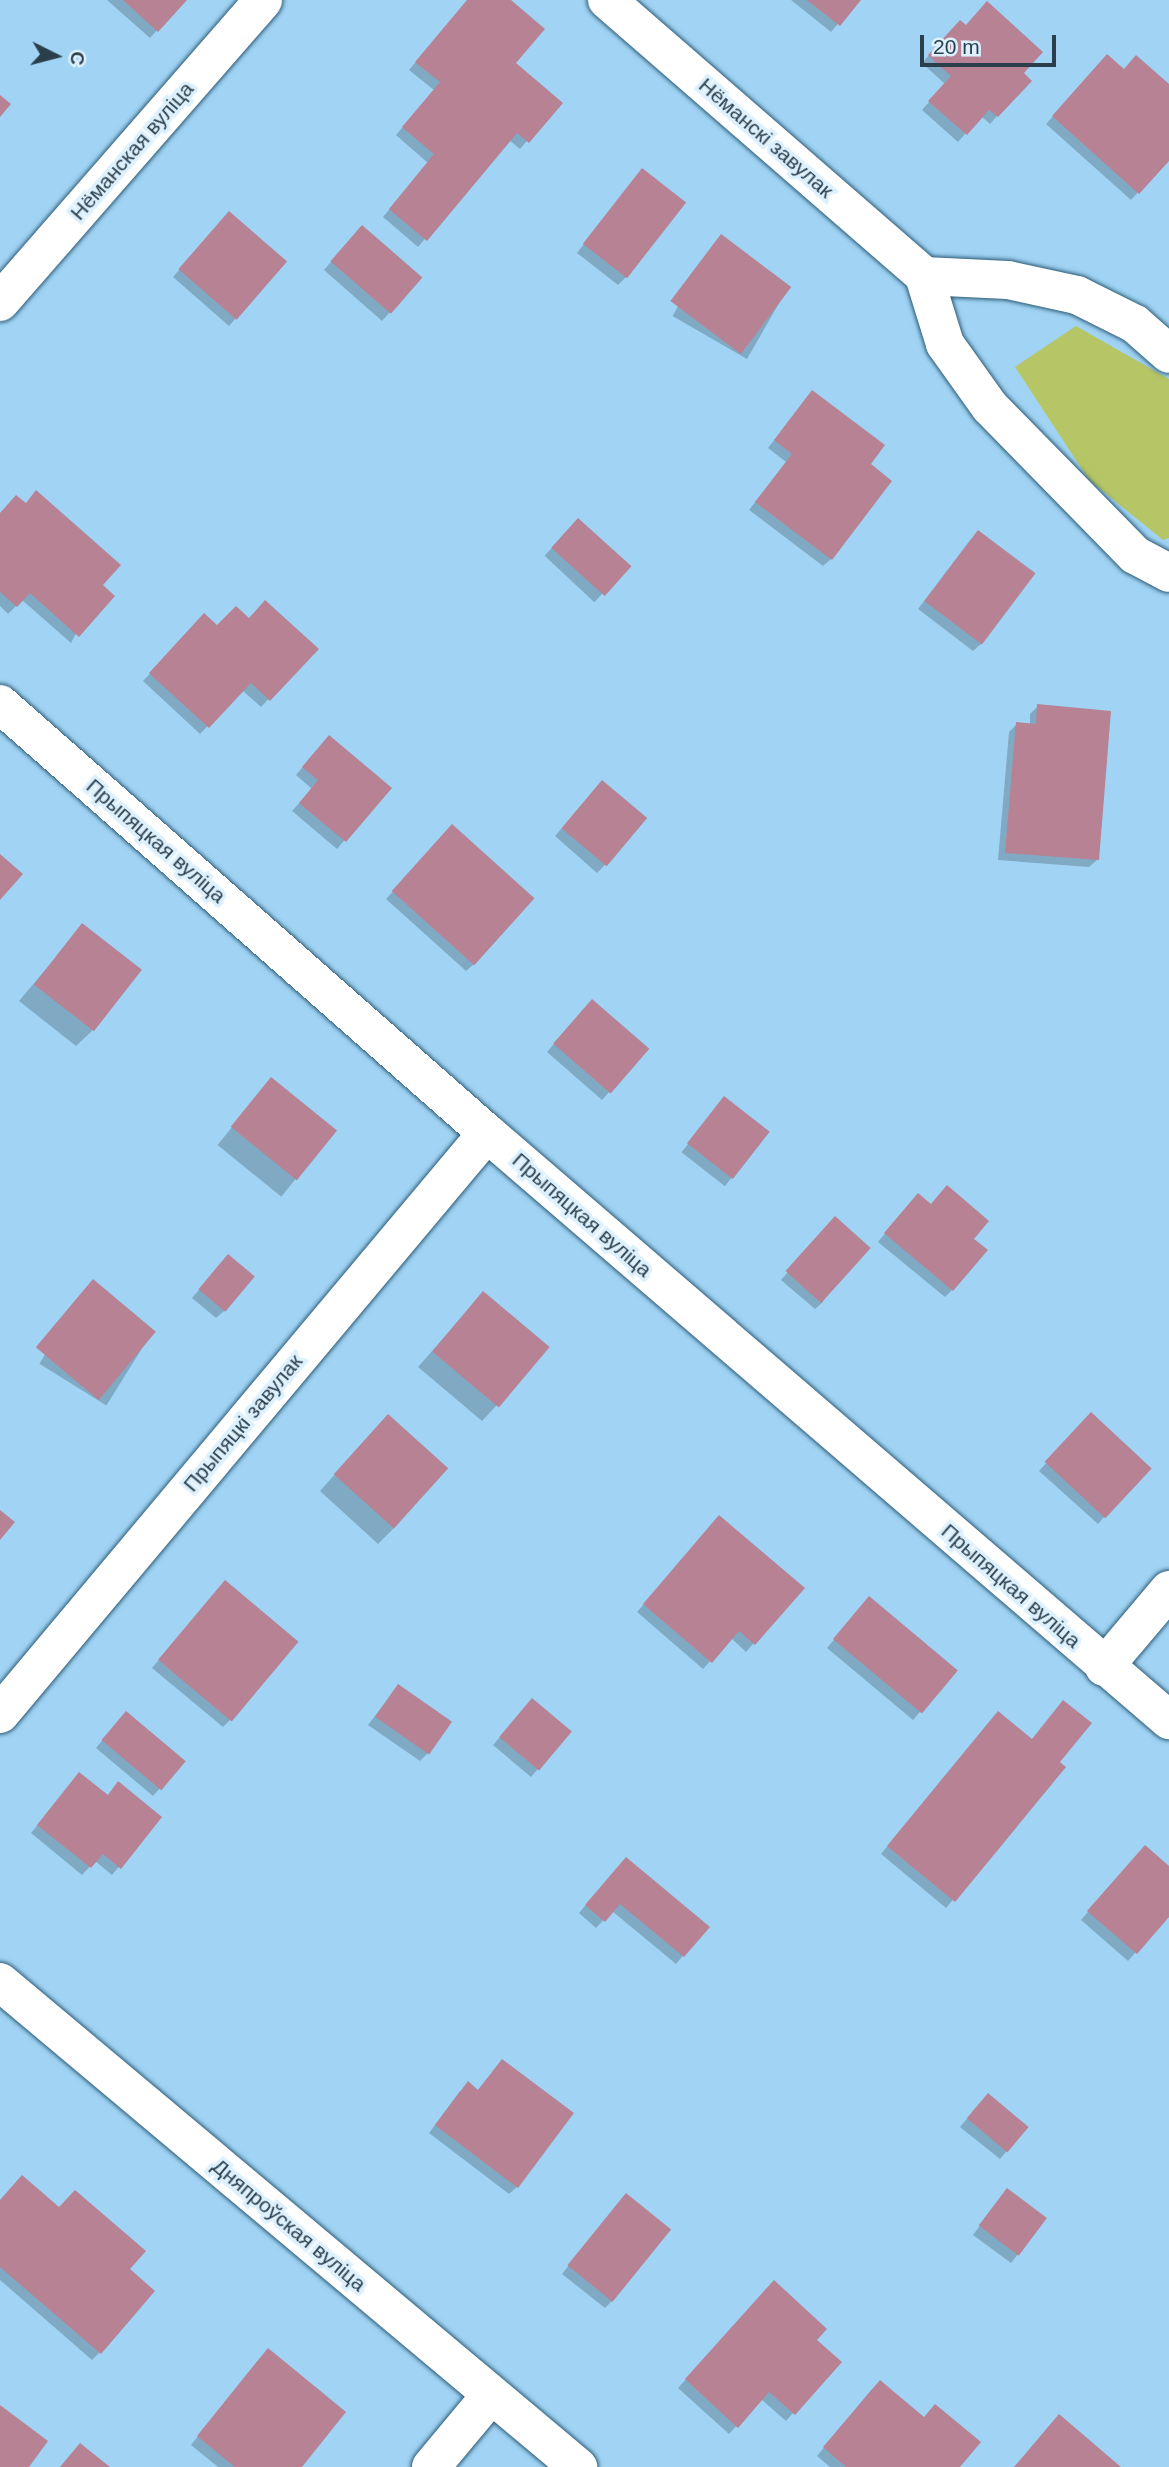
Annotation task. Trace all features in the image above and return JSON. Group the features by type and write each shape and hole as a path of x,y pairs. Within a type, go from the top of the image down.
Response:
{"street":[{"name":"Нёманская вуліца","path":"0,302 263,0"},
{"name":"Нёманскі завулак","path":"607,0 924,276"},
{"path":"1169,354 1135,324 1077,295 1008,279 924,276 946,344 990,407 1135,555 1169,573"},
{"name":"Прыпяцкая вуліца","path":"0,704 487,1133 1104,1667 1169,1720"},
{"name":"Прыпяцкі завулак","path":"0,1714 487,1133"},
{"path":"1104,1667 1169,1590"},
{"name":"Дняпроўская вуліца","path":"0,1982 578,2467"},
{"path":"431,2467 491,2395"}],"green space":[{"path":"1076,326 1169,379 1169,538 1163,540 1089,480 1015,367"}],"building":[{"path":"123,0 187,0 158,32"},
{"path":"467,0 511,0 545,29 516,63 563,103 529,143 517,133 427,241 389,209 434,154 402,127 440,82 415,62"},
{"path":"807,0 861,0 840,26"},
{"path":"987,1 1043,52 1024,73 1032,81 998,117 989,110 967,135 928,101 951,76 928,55 960,20 966,25"},
{"path":"1107,54 1124,69 1136,55 1169,84 1169,161 1139,194 1052,116"},
{"path":"0,95 11,104 0,117"},
{"path":"642,168 686,202 627,278 583,244"},
{"path":"229,211 287,262 237,320 178,269"},
{"path":"362,225 422,277 391,314 331,261"},
{"path":"721,234 791,287 741,354 670,301"},
{"path":"812,390 885,445 871,464 892,481 832,560 755,502 792,454 774,440"},
{"path":"36,490 121,565 103,585 115,596 79,637 30,593 17,607 0,592 0,513 16,495 26,503"},
{"path":"578,518 632,566 605,596 551,548"},
{"path":"978,530 1036,573 982,644 924,601"},
{"path":"265,600 319,649 270,701 251,683 209,728 149,673 204,613 217,625 236,606 249,618"},
{"path":"1037,704 1111,711 1099,860 1005,853 1016,722 1036,724"},
{"path":"329,735 392,788 346,842 299,803 318,780 302,767"},
{"path":"602,780 647,818 607,866 562,828"},
{"path":"452,824 534,898 474,965 392,891"},
{"path":"0,854 23,874 0,900"},
{"path":"82,923 142,970 94,1031 34,984"},
{"path":"592,999 649,1049 611,1093 553,1044"},
{"path":"271,1077 337,1130 297,1180 231,1127"},
{"path":"724,1096 770,1132 733,1179 687,1143"},
{"path":"947,1185 989,1221 974,1239 988,1250 953,1291 884,1233 918,1193 931,1204"},
{"path":"835,1216 871,1248 821,1303 785,1271"},
{"path":"228,1254 255,1276 225,1312 198,1289"},
{"path":"93,1279 156,1332 99,1400 36,1347"},
{"path":"483,1291 550,1347 499,1407 432,1352"},
{"path":"1091,1412 1152,1469 1105,1518 1045,1462"},
{"path":"388,1414 448,1468 394,1528 334,1474"},
{"path":"0,1510 15,1522 0,1540"},
{"path":"719,1515 805,1588 755,1645 739,1631 712,1663 643,1604"},
{"path":"225,1580 299,1642 232,1721 158,1660"},
{"path":"869,1596 958,1671 922,1713 833,1639"},
{"path":"398,1684 452,1722 429,1755 375,1717"},
{"path":"532,1698 572,1731 539,1770 499,1737"},
{"path":"1063,1700 1092,1723 1060,1762 1066,1767 955,1902 887,1846 998,1711 1032,1739"},
{"path":"126,1711 186,1761 161,1790 102,1740"},
{"path":"79,1772 108,1795 118,1781 162,1817 121,1869 103,1854 91,1868 37,1825"},
{"path":"1145,1845 1169,1866 1169,1917 1137,1954 1087,1911"},
{"path":"626,1857 710,1927 684,1957 620,1904 605,1922 585,1905"},
{"path":"502,2059 574,2113 518,2188 435,2125 468,2081 478,2090"},
{"path":"988,2093 1029,2127 1007,2152 967,2118"},
{"path":"22,2175 59,2207 75,2190 146,2251 130,2269 155,2291 101,2354 0,2267 0,2200"},
{"path":"1007,2188 1047,2218 1019,2256 979,2226"},
{"path":"626,2193 671,2230 613,2302 567,2265"},
{"path":"774,2280 827,2329 817,2340 842,2362 795,2415 769,2392 738,2428 685,2379"},
{"path":"268,2348 346,2412 302,2467 235,2467 197,2436"},
{"path":"880,2380 924,2417 935,2404 981,2442 960,2467 846,2467 823,2447"},
{"path":"0,2405 48,2441 29,2467 0,2467"},
{"path":"1059,2414 1121,2467 1014,2467"},
{"path":"80,2443 110,2467 60,2467"}]}
